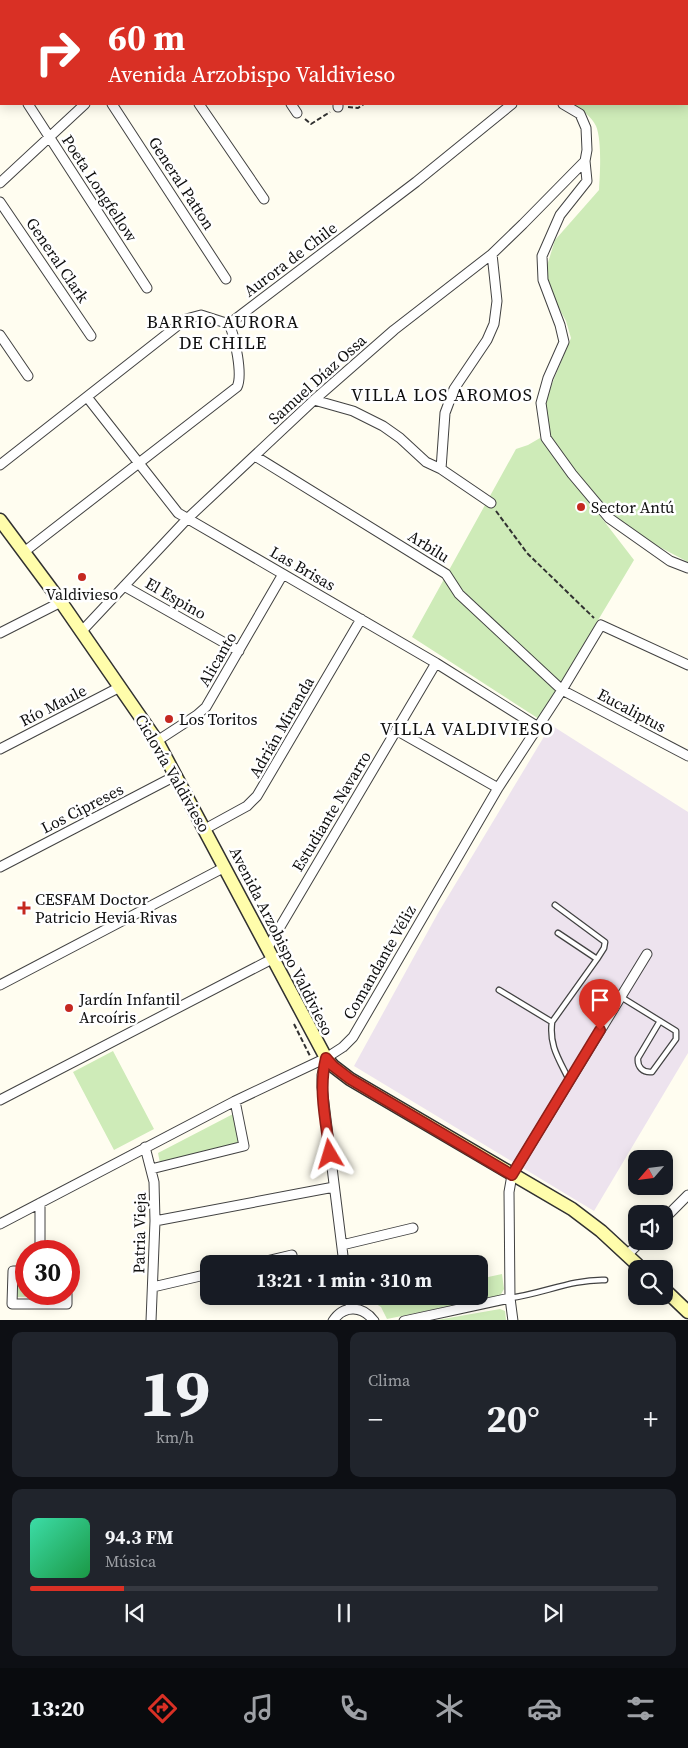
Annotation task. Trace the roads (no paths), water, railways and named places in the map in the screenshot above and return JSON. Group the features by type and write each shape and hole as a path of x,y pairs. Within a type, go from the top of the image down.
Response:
{"street":[{"name":"Poeta Longfellow","path":"29,105 147,288"},
{"path":"0,183 83,105"},
{"name":"General Patton","path":"113,105 226,279"},
{"path":"200,105 264,199"},
{"path":"292,105 297,113"},
{"name":"Aurora de Chile","path":"229,324 443,161 511,105"},
{"path":"565,105 580,114 586,128 587,150 585,161 587,181 560,215 542,256 543,280 560,325 564,342 548,378 541,403 546,438 572,474 609,518 670,561 688,568"},
{"name":"Samuel Díaz Ossa","path":"81,632 187,518 314,400 394,330 492,254 585,161"},
{"name":"General Clark","path":"0,202 91,336"},
{"path":"441,469 445,413 454,389 487,340 494,324 497,302 492,254"},
{"path":"0,465 186,319 201,315 229,324 234,337 239,381 237,386 24,552"},
{"path":"0,335 28,376"},
{"name":"Las Brisas","path":"87,396 178,513 436,663 538,727"},
{"path":"314,400 353,411 383,426 400,438 426,462 441,469 491,503"},
{"name":"Arbilu","path":"255,456 446,574 459,594 562,690"},
{"name":"Avenida Arzobispo Valdivieso","path":"0,520 158,741 225,867 320,1060 333,1066 350,1079 581,1216 632,1260"},
{"name":"Alicanto","path":"158,741 206,707 283,574"},
{"name":"El Espino","path":"124,586 239,651"},
{"path":"0,633 60,602"},
{"name":"Adrián Miranda","path":"205,829 247,806 257,796 361,619"},
{"name":"Comandante Véliz","path":"0,1224 145,1147 343,1047 353,1037 498,788 562,690 601,625 688,665"},
{"name":"Estudiante Navarro","path":"269,954 436,663"},
{"name":"Río Maule","path":"0,749 120,687"},
{"name":"Eucaliptus","path":"562,690 688,756"},
{"path":"396,730 498,788"},
{"name":"Los Cipreses","path":"0,867 177,775"},
{"path":"0,985 225,867"},
{"path":"0,1100 269,954"},
{"path":"513,1320 510,1298 509,1192 512,1175 647,954"},
{"path":"320,1060 343,1255"},
{"path":"151,1169 244,1146 235,1101"},
{"name":"Patria Vieja","path":"145,1147 154,1182 155,1221 151,1320"},
{"path":"155,1221 334,1187"},
{"path":"673,1210 688,1195"},
{"path":"40,1203 40,1240"},
{"path":"342,1245 413,1228"},
{"path":"627,1255 632,1250"},
{"path":"15,1271 13,1271 12,1304 15,1304"},
{"path":"153,1287 200,1276"},
{"path":"404,1320 510,1298"},
{"path":"673,1298 688,1312"},
{"path":"333,1320 339,1313 351,1308 364,1311 374,1320"}],"lane":[{"path":"556,905 605,942 604,948 597,959 552,1022 552,1045 570,1081"},
{"path":"558,934 597,959"},
{"path":"499,990 552,1022"},
{"path":"621,997 660,1021 676,1031 676,1039 652,1072 648,1073 640,1068 637,1062 660,1021"},
{"path":"510,1298 588,1280 605,1280"}],"place":[{"name":"Sector Antú","path":"581,507"},
{"name":"Valdivieso","path":"82,577"},
{"name":"Los Toritos","path":"169,719"},
{"name":"CESFAM Doctor Patricio Hevia Rivas","path":"24,908"},
{"name":"Jardín Infantil Arcoíris","path":"69,1008"}],"district":[{"name":"BARRIO AURORA DE CHILE","path":"223,332"},
{"name":"VILLA LOS AROMOS","path":"442,395"},
{"name":"VILLA VALDIVIESO","path":"467,729"}]}
